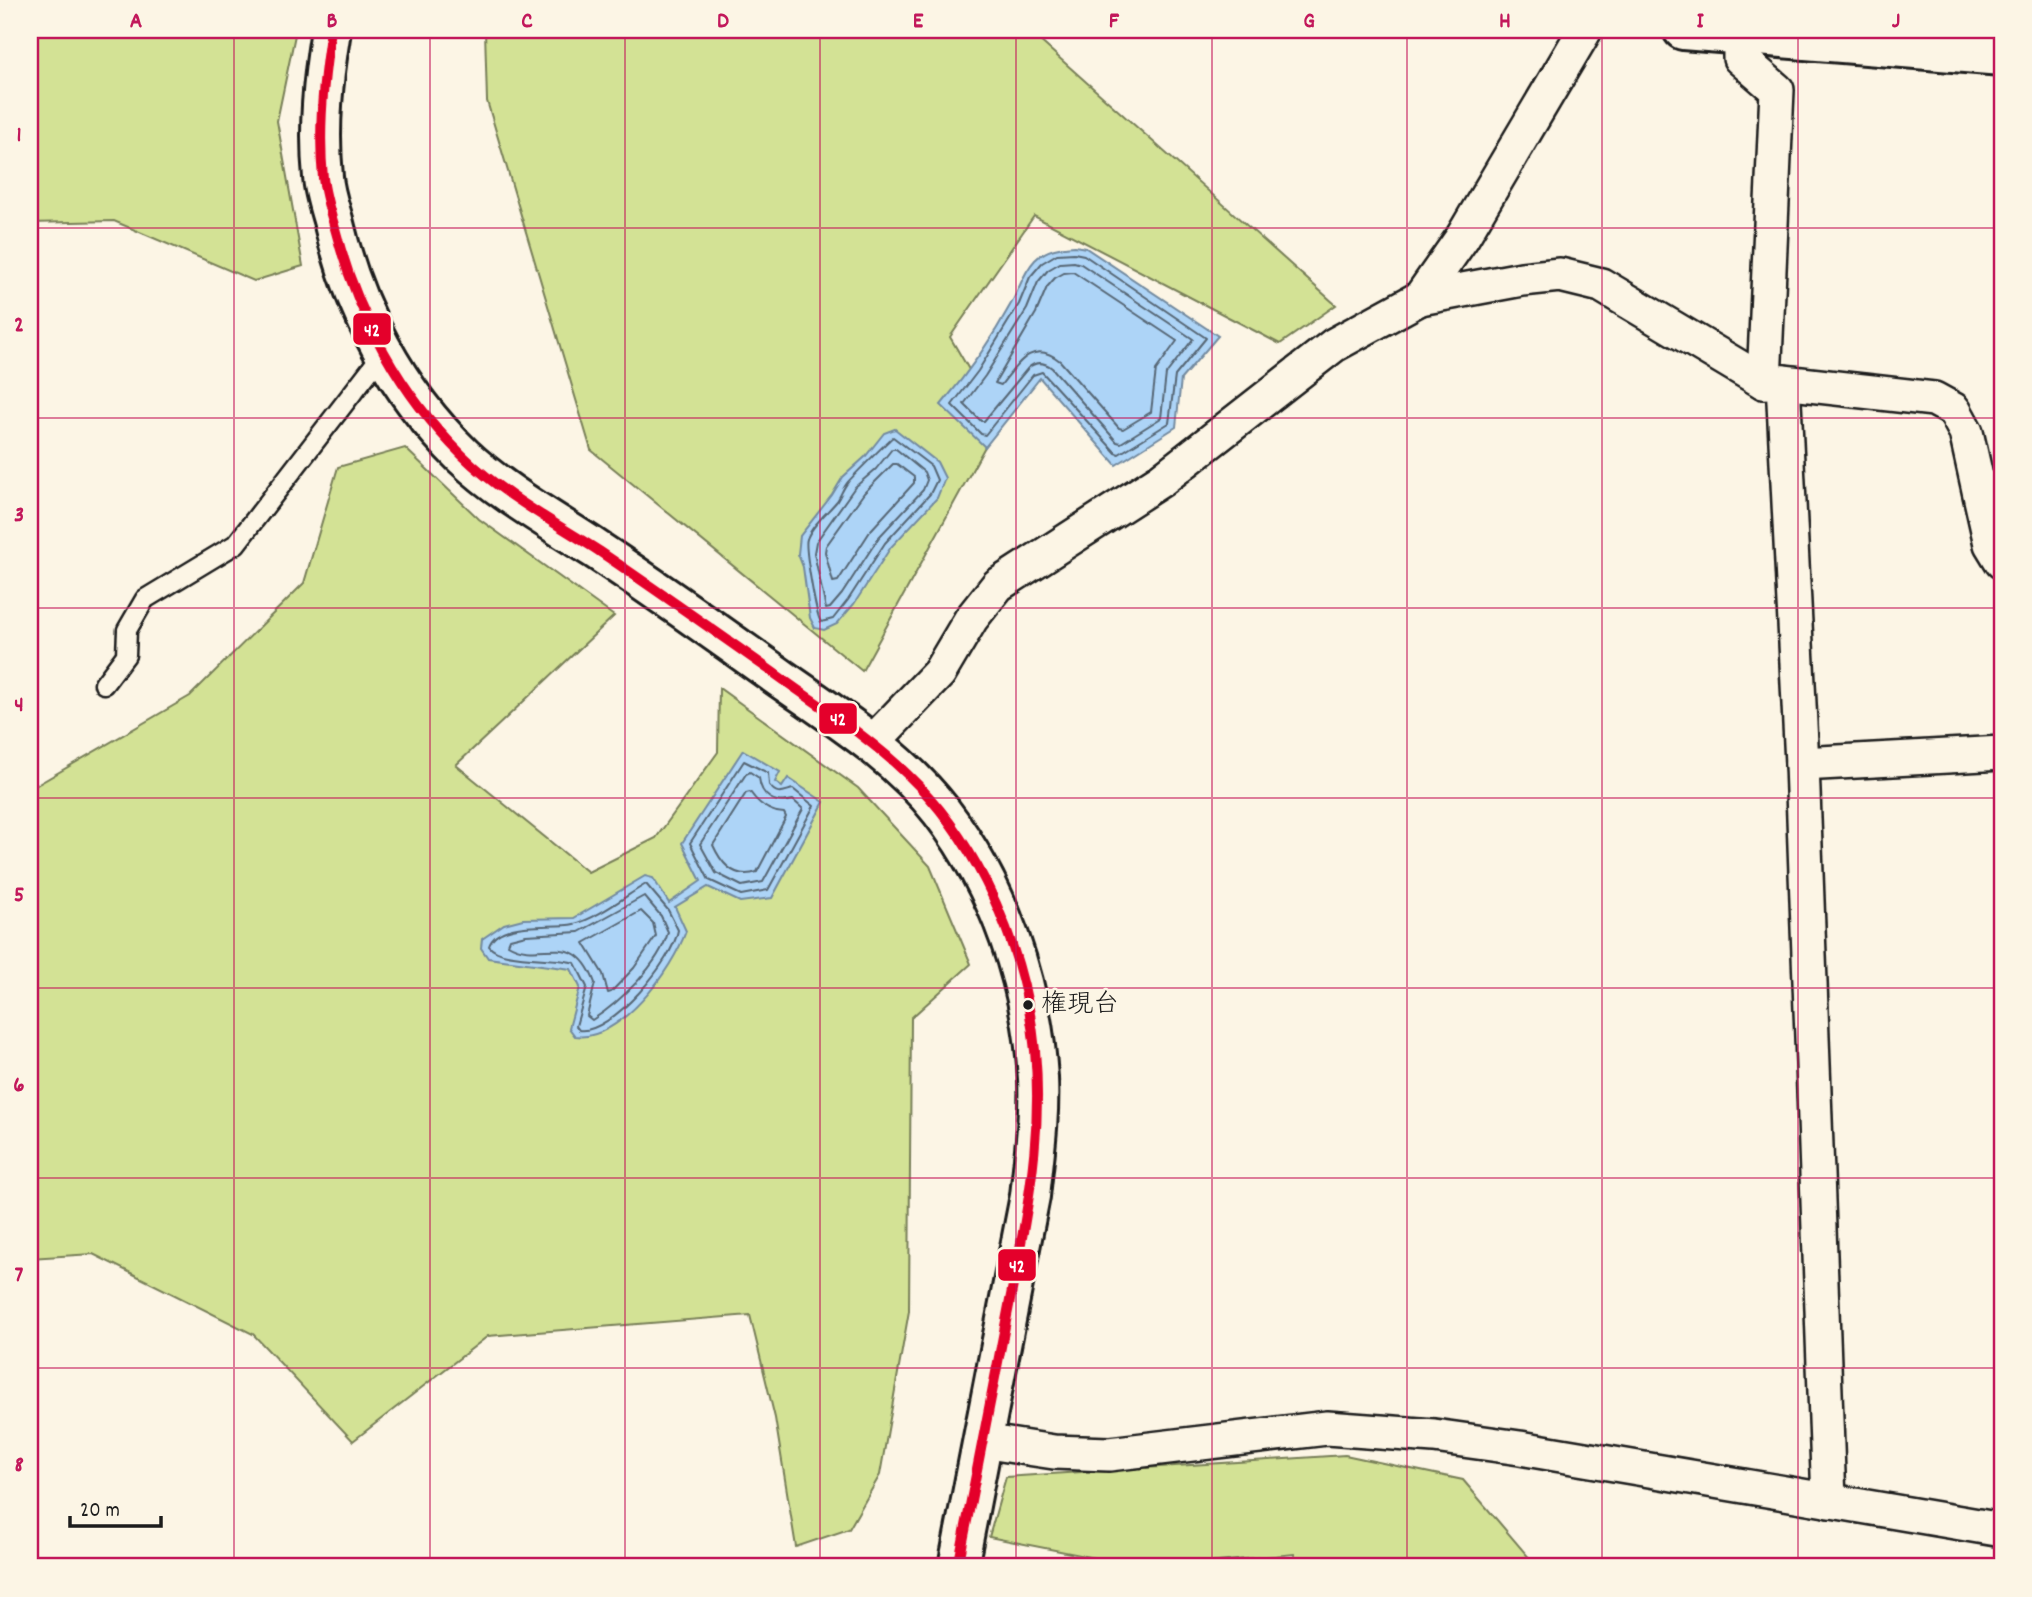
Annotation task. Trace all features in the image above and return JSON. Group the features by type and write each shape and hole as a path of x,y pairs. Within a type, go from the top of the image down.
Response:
{"main road":[{"path":"331,30 321,98 323,179 338,245 354,293 408,392 464,457 501,486 653,588 872,743 919,786 942,812 986,884 1012,939 1031,1018 1038,1079 1037,1136 1030,1196 958,1567"},
{"path":"1684,30 2002,56"}],"street":[{"path":"1420,298 1462,238 1584,30"},
{"path":"1740,34 1740,58 1777,90 1773,382 1802,764 1829,1501"},
{"path":"872,743 939,673 971,619 998,585 1161,480 1334,345 1420,298 1522,279 1559,275 1601,285 1773,382 1934,399 1954,410 1966,432 1991,544 2002,562"},
{"path":"1802,764 2002,753"},
{"path":"982,1441 1054,1452 1109,1454 1327,1428 1434,1436 1520,1448 2002,1530"}],"lane":[{"path":"104,684 126,655 127,630 145,599 236,544 384,352"}],"green space":[{"path":"30,30 296,30 277,121 303,266 254,281 114,221 30,223"},
{"path":"485,30 1028,30 1336,305 1280,344 1034,216 950,337 999,421 862,671 591,450 487,101"},
{"path":"405,448 479,519 614,616 456,765 588,872 656,838 718,752 719,688 858,788 930,866 971,964 911,1018 909,1311 880,1475 849,1529 796,1547 775,1418 750,1315 488,1336 353,1441 253,1334 93,1254 30,1258 30,789 190,696 304,583 338,467"},
{"path":"1345,1455 1463,1480 1537,1567 1296,1567 1294,1554 1170,1567 1141,1567 989,1537 1006,1477"}],"water":[{"path":"1075,246 1086,248 1218,336 1181,379 1176,427 1116,465 1040,378 985,447 941,405 988,342 1035,260 1054,249"},
{"path":"895,429 937,462 945,478 937,498 891,547 854,604 837,624 824,630 815,628 810,618 803,567 798,554 800,536 843,477 865,457 884,433"},
{"path":"743,750 780,772 775,782 782,787 788,778 824,802 772,898 740,902 708,887 675,907 686,931 657,983 626,1016 609,1028 592,1035 575,1036 569,1028 580,987 571,969 488,958 481,948 482,939 504,924 523,919 574,918 645,876 653,878 669,903 701,881 682,843"}],"transit line":[{"name":"42","path":"331,30 321,122 323,178 327,198 356,294 384,352 419,406 462,455 494,482 665,596 876,746 907,774 951,824 986,882 1000,912 1022,976 1029,1009 1035,1049 1036,1127 1028,1205 958,1567"}],"place":[{"name":"権現台","path":"1028,1005"}]}
